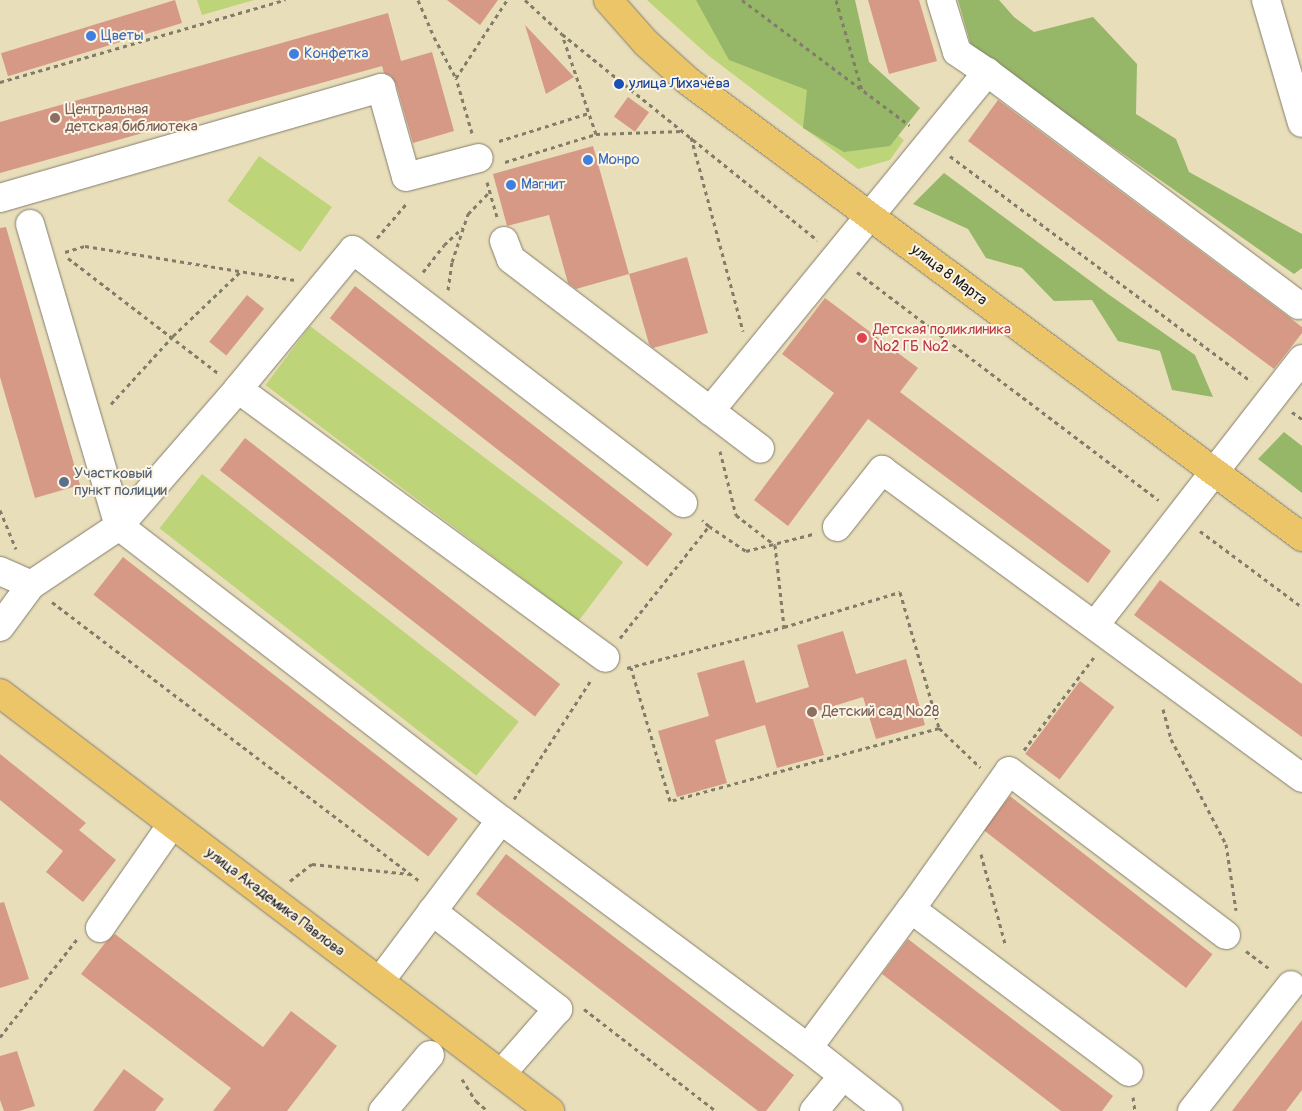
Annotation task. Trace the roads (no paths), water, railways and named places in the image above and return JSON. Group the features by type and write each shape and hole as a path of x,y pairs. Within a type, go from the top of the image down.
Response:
{"main road":[{"name":"улица 8 Марта","path":"608,0 646,43 688,81 1302,537"},
{"name":"улица Академика Павлова","path":"0,693 550,1111"}],"street":[{"path":"941,0 957,52 987,72 1298,305"},
{"path":"1266,0 1302,123"},
{"path":"710,411 987,72"},
{"path":"0,198 381,88 406,177 480,158"},
{"path":"30,224 120,526 501,820 808,1048 888,1111"},
{"path":"504,241 511,259 760,449"},
{"path":"0,627 31,585 120,526 238,389 353,250 683,503"},
{"path":"1102,630 1179,516 1302,359"},
{"path":"238,389 604,658"},
{"path":"837,527 882,470 1302,778"},
{"path":"0,571 31,585"},
{"path":"808,1048 911,909 1003,778 1232,927"},
{"path":"380,981 501,820"},
{"path":"100,928 172,824"},
{"path":"437,905 558,1009 501,1074"},
{"path":"911,909 1129,1072"},
{"path":"1192,1111 1291,985"},
{"path":"383,1111 430,1055"},
{"path":"814,1111 842,1076"}],"place":[{"name":"Цветы","path":"91,36"},
{"name":"Конфетка","path":"294,54"},
{"name":"улица Лихачёва","path":"619,84"},
{"name":"Центральная детская библиотека","path":"55,118"},
{"name":"Монро","path":"588,160"},
{"name":"Магнит","path":"511,185"},
{"name":"Детская поликлиника №2 ГБ №2","path":"862,338"},
{"name":"Участковый пункт полиции","path":"64,482"},
{"name":"Детский сад №28","path":"812,712"}]}
